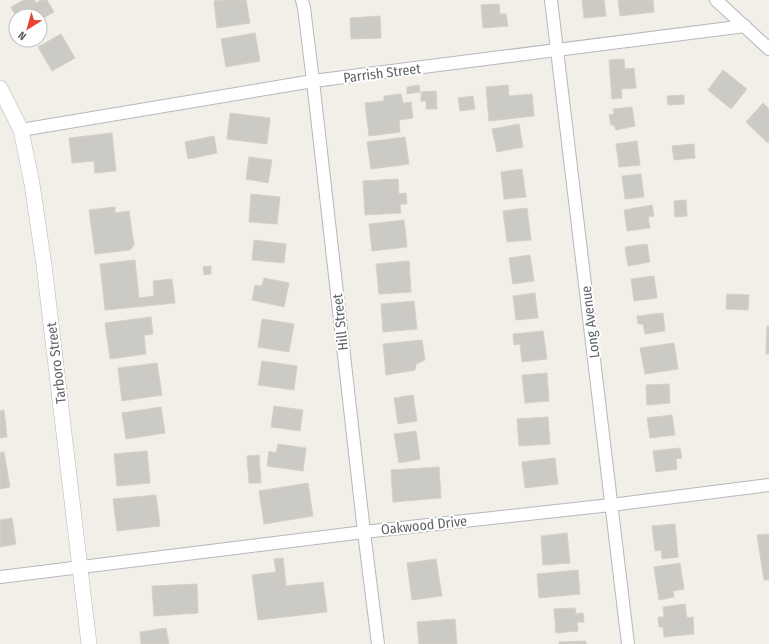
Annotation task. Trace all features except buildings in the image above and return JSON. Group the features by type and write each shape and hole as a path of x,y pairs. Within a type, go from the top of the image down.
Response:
{"street":[{"name":"Hill Street","path":"302,0 314,81 364,532 378,644"},
{"name":"Long Avenue","path":"551,0 628,644"},
{"path":"716,0 769,49"},
{"name":"Parrish Street","path":"20,130 314,81 745,26"},
{"name":"Tarboro Street","path":"0,88 20,130 32,184 44,265 89,644"},
{"name":"Oakwood Drive","path":"0,577 364,532 611,505 769,485"}]}
